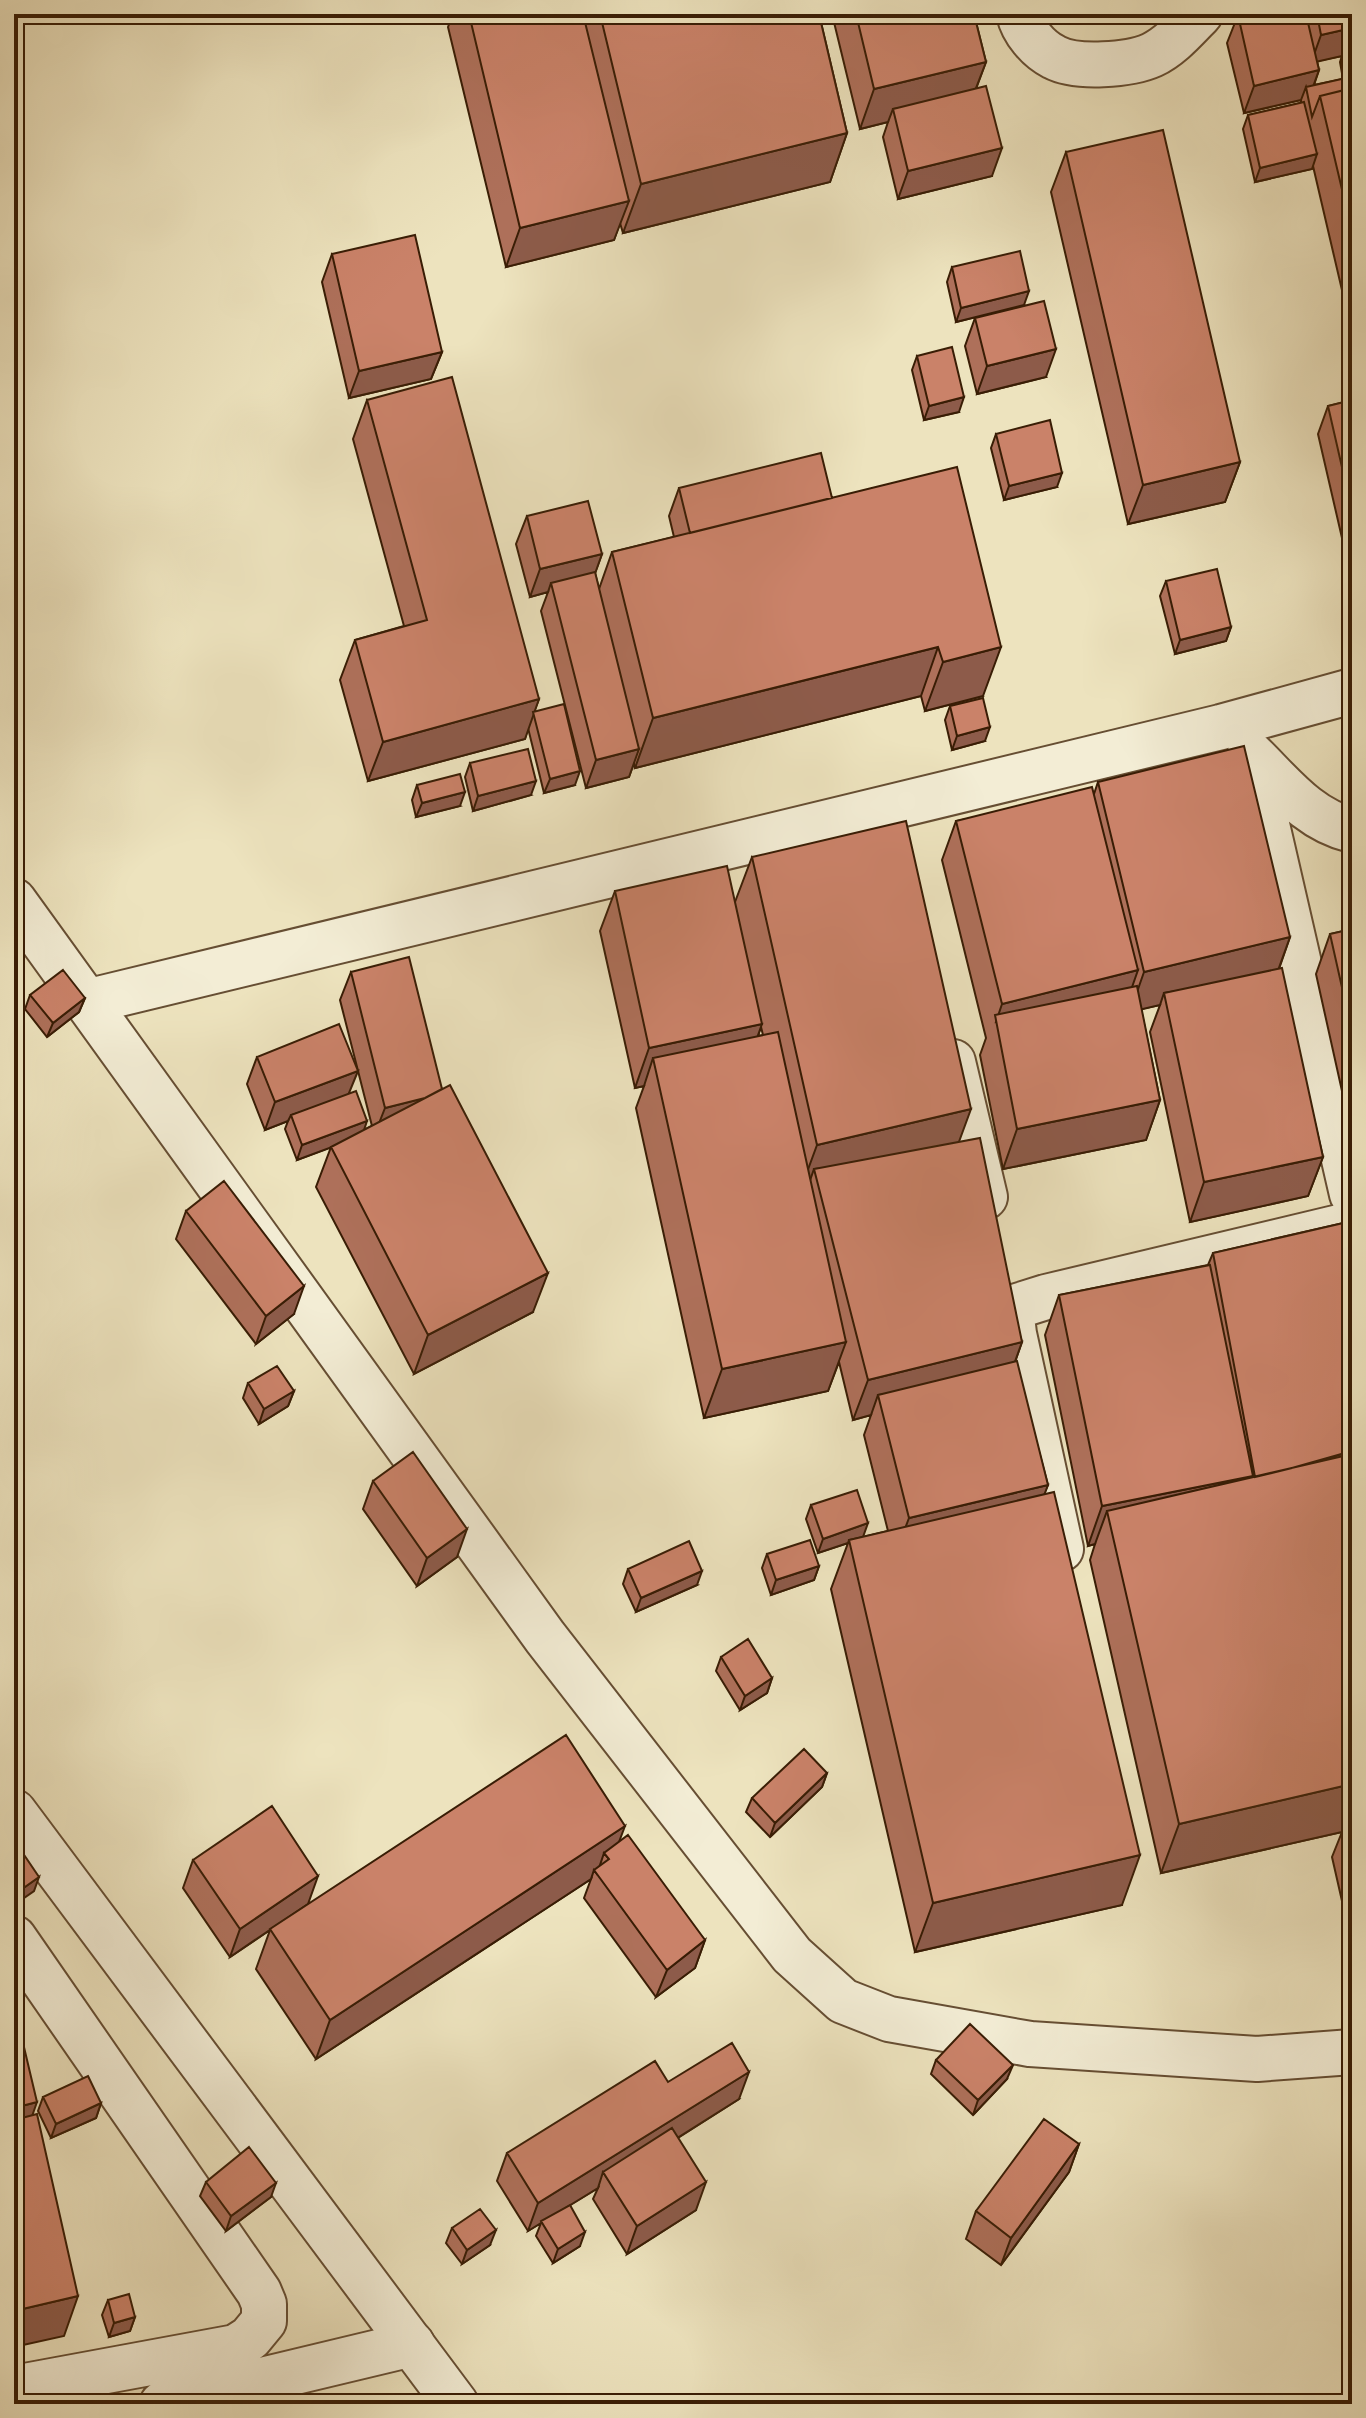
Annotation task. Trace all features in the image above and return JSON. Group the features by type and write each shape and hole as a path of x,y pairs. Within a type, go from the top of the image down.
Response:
{"street":[{"path":"1019,14 1031,38 1055,58 1094,66 1153,55 1179,36 1200,14"},
{"path":"86,1002 892,806 1236,741 1352,691"},
{"path":"1236,741 1302,807 1340,828 1352,830"},
{"path":"1236,741 1352,1194"},
{"path":"892,806 903,852"},
{"path":"14,901 545,1637 792,1955 843,2001 889,2019 1030,2044 1257,2059 1352,2052"},
{"path":"943,1019 1011,1308 1014,1334 1070,1588"},
{"path":"1011,1308 1352,1224"},
{"path":"14,1812 456,2404"},
{"path":"14,1938 259,2292 264,2304 264,2321 250,2338 236,2347 14,2388"},
{"path":"162,2404 412,2344"}],"building":[{"path":"469,14 583,14 629,201 520,228"},
{"path":"600,14 819,14 847,133 641,184"},
{"path":"856,14 974,14 986,62 874,89"},
{"path":"1306,14 1319,70 1254,86 1238,15"},
{"path":"1317,14 1352,14 1352,28 1321,35"},
{"path":"1352,47 1352,80 1351,80 1345,48"},
{"path":"1346,78 1349,89 1320,96 1312,117 1306,87"},
{"path":"986,86 1002,148 908,171 893,109"},
{"path":"1352,88 1352,232 1320,96"},
{"path":"1304,102 1317,154 1260,168 1248,115"},
{"path":"1163,130 1240,462 1143,485 1066,152"},
{"path":"415,235 442,352 359,371 332,254"},
{"path":"1020,251 1029,291 961,308 952,267"},
{"path":"1044,301 1056,349 987,366 975,318"},
{"path":"952,347 964,397 929,406 917,356"},
{"path":"452,377 539,699 383,742 355,640 427,620 367,400"},
{"path":"1352,400 1352,511 1328,406"},
{"path":"1050,420 1062,473 1009,486 996,434"},
{"path":"821,453 832,498 690,533 679,488"},
{"path":"957,467 1001,647 943,662 938,647 653,718 612,552"},
{"path":"588,501 602,554 540,569 527,516"},
{"path":"1217,569 1231,627 1180,640 1166,581"},
{"path":"595,572 639,749 596,760 551,583"},
{"path":"983,698 990,727 957,736 950,706"},
{"path":"564,704 580,771 550,779 533,712"},
{"path":"1244,746 1290,937 1144,972 1098,782"},
{"path":"528,749 536,781 478,796 470,763"},
{"path":"460,774 465,792 422,803 417,785"},
{"path":"1092,787 1138,970 1002,1004 956,821"},
{"path":"906,821 971,1109 817,1145 752,857"},
{"path":"727,866 762,1024 649,1048 615,891"},
{"path":"1352,929 1352,1032 1330,934"},
{"path":"409,957 442,1089 425,1098 385,1108 351,972"},
{"path":"1282,968 1323,1157 1204,1182 1164,993"},
{"path":"63,970 85,998 53,1023 30,995"},
{"path":"1137,986 1160,1100 1017,1129 995,1015"},
{"path":"339,1024 358,1071 275,1102 257,1057"},
{"path":"778,1032 846,1342 722,1369 653,1058"},
{"path":"450,1085 548,1273 428,1335 331,1147"},
{"path":"356,1091 367,1121 302,1145 291,1115"},
{"path":"980,1138 1022,1342 868,1380 814,1169"},
{"path":"224,1181 304,1286 266,1316 186,1211"},
{"path":"1352,1221 1352,1451 1255,1477 1213,1253"},
{"path":"1210,1265 1253,1476 1102,1506 1059,1295"},
{"path":"1017,1361 1048,1485 909,1518 878,1395"},
{"path":"277,1366 294,1391 264,1409 248,1383"},
{"path":"413,1452 467,1529 427,1558 373,1481"},
{"path":"1352,1454 1352,1784 1179,1824 1107,1511"},
{"path":"857,1490 868,1523 823,1539 811,1505"},
{"path":"1054,1492 1140,1855 933,1903 849,1540"},
{"path":"810,1540 819,1566 776,1580 767,1554"},
{"path":"689,1541 702,1571 641,1598 628,1569"},
{"path":"748,1639 772,1678 745,1696 721,1657"},
{"path":"566,1735 625,1826 330,2020 270,1929"},
{"path":"804,1749 827,1773 775,1823 752,1798"},
{"path":"272,1806 318,1876 240,1929 193,1860"},
{"path":"1352,1816 1352,1841 1347,1817"},
{"path":"628,1835 705,1940 667,1970 594,1870 609,1859 604,1853"},
{"path":"14,1840 39,1877 15,1894 14,1893"},
{"path":"14,2005 37,2102 14,2108"},
{"path":"970,2024 1013,2065 978,2100 936,2060"},
{"path":"732,2043 749,2072 538,2203 507,2153 655,2061 668,2082"},
{"path":"88,2076 101,2103 56,2124 43,2097"},
{"path":"37,2114 78,2296 14,2311 14,2120"},
{"path":"1044,2119 1079,2144 1011,2238 976,2211"},
{"path":"672,2128 706,2182 637,2226 603,2172"},
{"path":"249,2147 276,2183 231,2216 206,2182"},
{"path":"570,2205 585,2232 558,2249 541,2221"},
{"path":"480,2209 496,2230 467,2250 452,2228"},
{"path":"129,2294 135,2317 114,2323 108,2300"}]}
